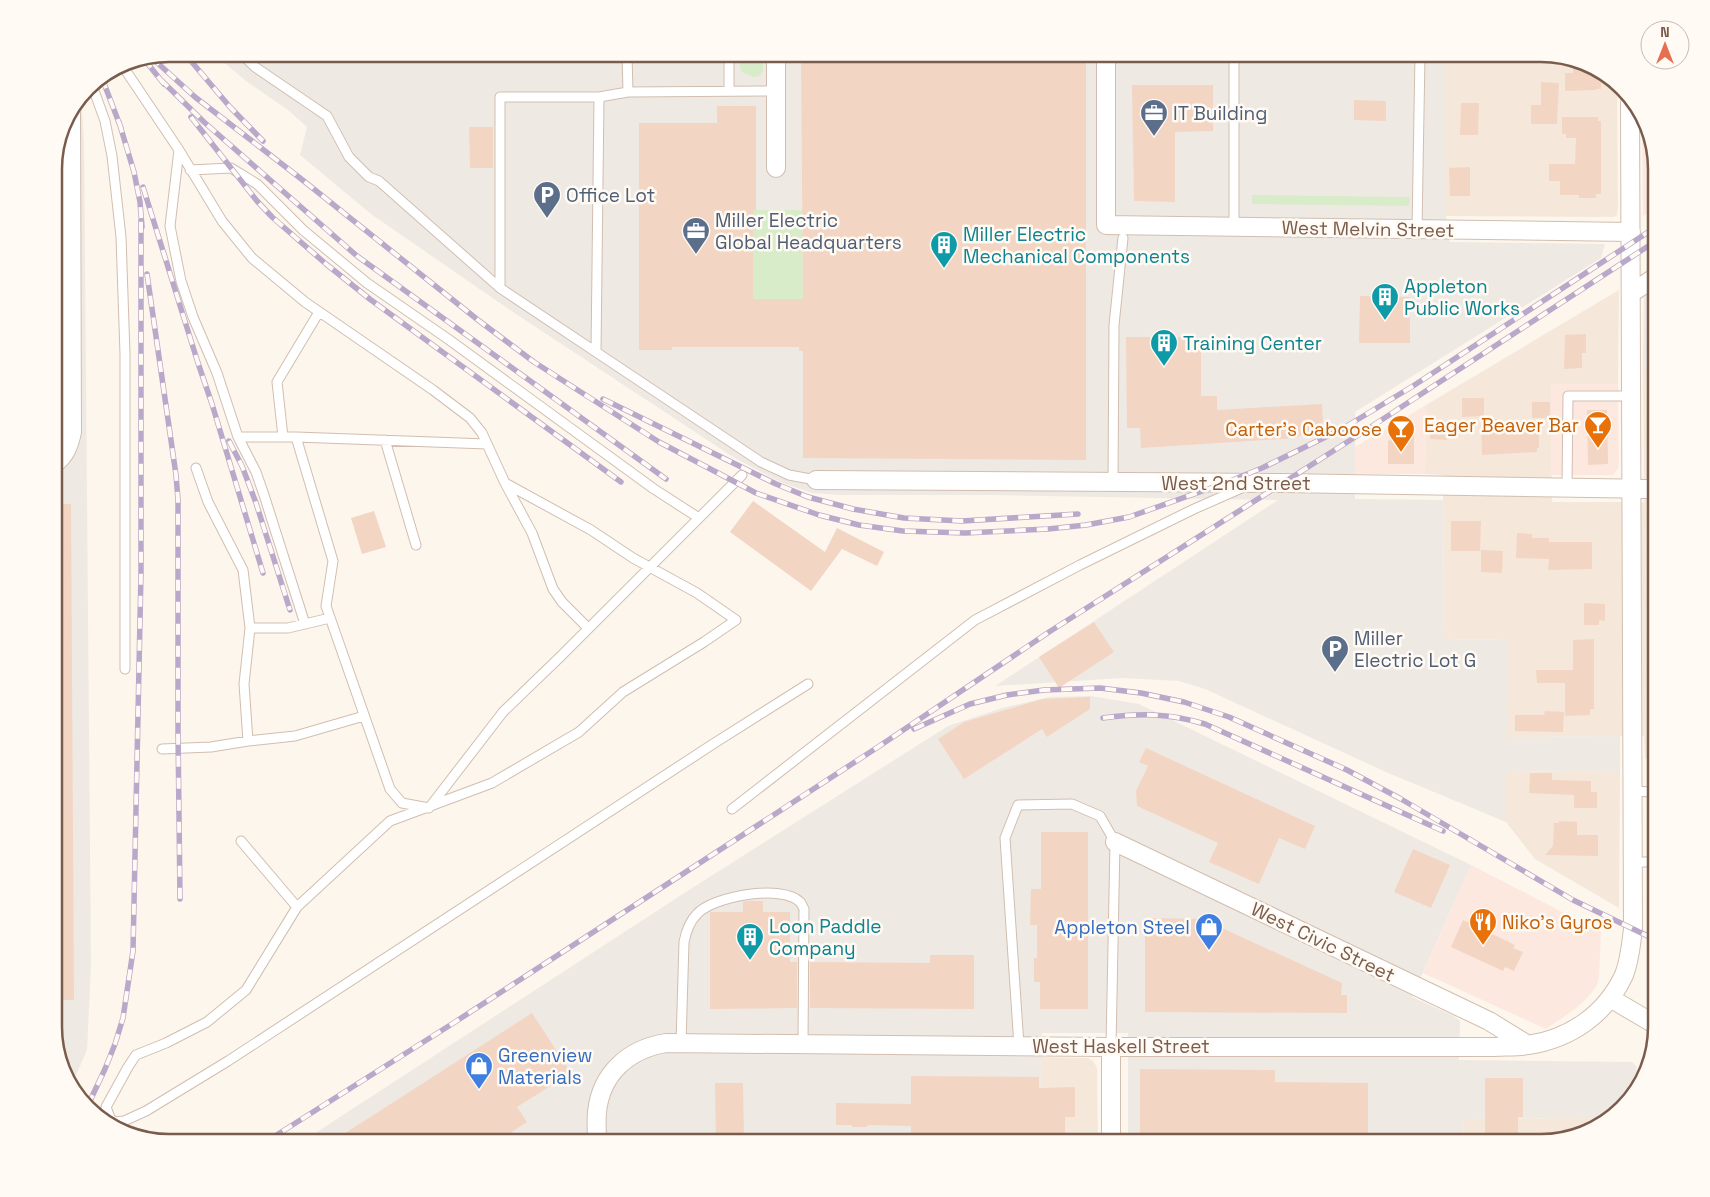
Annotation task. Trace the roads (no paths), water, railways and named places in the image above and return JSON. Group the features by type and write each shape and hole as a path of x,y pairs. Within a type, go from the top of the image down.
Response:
{"street":[{"name":"West Melvin Street","path":"1106,62 1106,225 1631,232"},
{"path":"776,63 776,168"},
{"name":"West Haskell Street","path":"597,1134 597,1111 602,1088 612,1072 622,1062 640,1050 652,1045 681,1043 1111,1047 1493,1047 1528,1045 1558,1038 1574,1030 1595,1015 1610,998 1624,974 1630,952 1632,929 1630,112"},
{"path":"63,156 72,432 69,445 63,456"},
{"path":"1631,293 1648,282"},
{"name":"West 2nd Street","path":"816,480 1251,483 1648,489"},
{"name":"West Civic Street","path":"1115,842 1489,1022 1528,1045"},
{"path":"1610,998 1648,1020"},
{"path":"1111,1047 1111,1134"}],"lane":[{"path":"1234,62 1234,227"},
{"path":"1417,230 1420,62"},
{"path":"251,63 327,116 349,157 359,168 370,177 379,181 500,288 761,462 789,475 816,480"},
{"path":"627,63 628,92"},
{"path":"729,63 730,91"},
{"path":"127,72 179,150 222,221 252,258 305,302 433,390 470,418 482,433 505,483 532,533 553,589 562,602 588,628"},
{"path":"500,288 500,97 599,97 628,92 776,91"},
{"path":"95,93 105,122 112,156 122,237 125,354 125,669"},
{"path":"596,352 599,97"},
{"path":"179,150 170,226 181,280 193,317 217,373 238,437 256,472 305,624"},
{"path":"190,170 231,168 257,184 303,230 367,283 543,407 654,489 699,518"},
{"path":"1112,483 1114,330 1123,238"},
{"path":"283,437 277,382 319,312"},
{"path":"1567,488 1568,396 1631,396"},
{"path":"238,437 296,437 487,444"},
{"path":"296,437 333,562 326,606 390,789 394,796 402,803 429,808"},
{"path":"385,440 416,545"},
{"path":"196,468 208,502 243,570 250,628 244,684 248,740"},
{"path":"429,808 503,712 742,475"},
{"path":"109,1115 106,1107 136,1055 166,1043 207,1022 246,990 297,907 390,821 492,783 579,732 623,692 736,620 697,593 633,558 591,530 505,483"},
{"path":"732,809 975,620 1080,565 1251,483"},
{"path":"250,628 288,628 330,618"},
{"path":"120,1122 146,1111 228,1061 808,684"},
{"path":"162,748 205,748 248,740 295,736 364,716"},
{"path":"1632,791 1648,792"},
{"path":"1019,1046 1005,838 1018,806 1072,804 1100,816 1115,842 1111,1047"},
{"path":"241,841 297,907"},
{"path":"1633,863 1648,862"},
{"path":"681,1043 684,942 688,928 697,914 705,908 727,898 756,893 774,893 800,901 804,909 803,1044"}],"railway":[{"path":"193,63 230,107 263,141"},
{"path":"158,64 195,97 478,320 534,362 659,442 756,493 819,515 859,525 903,531 965,533 1086,525 1129,517 1225,483 1262,468 1342,429 1413,386 1648,232"},
{"path":"149,65 164,84"},
{"path":"160,79 204,122 357,256 666,479"},
{"path":"105,85 121,128"},
{"path":"191,117 257,201 272,217 326,264 371,300 621,482"},
{"path":"119,122 134,172 140,202 142,227"},
{"path":"143,187 263,573"},
{"path":"91,1100 115,1044 123,1018 133,951 141,573 141,220"},
{"path":"278,1134 455,1022 878,747 1049,632 1363,432 1648,246"},
{"path":"147,274 178,500 180,899"},
{"path":"603,399 776,484 808,497 853,509 904,518 962,521 1078,514"},
{"path":"229,441 242,466 256,503 290,610"},
{"path":"914,729 970,704 1007,695 1044,690 1100,688 1141,693 1184,702 1229,717 1347,770 1401,799 1573,900 1648,936"},
{"path":"1103,718 1154,715 1205,724 1443,831"}],"place":[{"name":"IT Building","path":"1154,137"},
{"name":"Office Lot","path":"547,219"},
{"name":"Miller Electric Global Headquarters","path":"696,255"},
{"name":"Miller Electric Mechanical Components","path":"944,269"},
{"name":"Appleton Public Works","path":"1385,321"},
{"name":"Training Center","path":"1164,367"},
{"name":"Eager Beaver Bar","path":"1598,449"},
{"name":"Carter's Caboose","path":"1401,453"},
{"name":"Miller Electric Lot G","path":"1335,673"},
{"name":"Niko's Gyros","path":"1483,946"},
{"name":"Appleton Steel","path":"1209,951"},
{"name":"Loon Paddle Company","path":"750,961"},
{"name":"Greenview Materials","path":"479,1090"}]}
